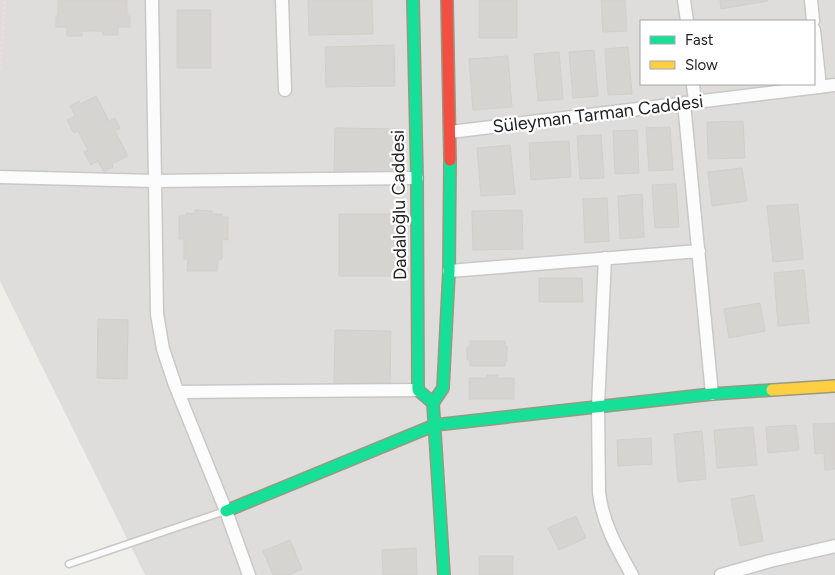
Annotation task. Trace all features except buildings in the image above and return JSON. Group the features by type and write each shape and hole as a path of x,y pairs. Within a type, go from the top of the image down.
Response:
{"street":[{"path":"152,0 158,314 163,349 178,392 226,510 249,575"},
{"path":"282,0 285,90"},
{"name":"Dadaloğlu Caddesi","path":"413,0 417,178 418,390"},
{"path":"444,575 433,403 443,388 449,271 450,132 447,0"},
{"path":"684,0 687,20"},
{"path":"811,0 813,20"},
{"path":"815,40 820,87"},
{"path":"693,85 690,103 699,251 712,394"},
{"name":"Süleyman Tarman Caddesi","path":"450,132 835,85"},
{"path":"0,177 155,180 417,178"},
{"path":"449,271 699,251"},
{"path":"605,258 598,406 601,507 608,532 632,575"},
{"path":"226,510 435,425 712,394 835,386"},
{"path":"178,392 418,390 433,403"},
{"path":"721,575 835,546"}],"lane":[{"path":"69,564 226,510"}],"path":[{"path":"0,69 5,0"}],"shaded area":[{"path":"0,0 835,0 835,575 145,575 0,281"}],"traffic: fast":[{"path":"413,0 417,178 418,390 433,403"},
{"path":"444,575 433,403 443,388 449,271 450,160"},
{"path":"226,511 435,425 712,394 772,390"}],"traffic: slow":[{"path":"772,390 835,386"}],"traffic: jam":[{"path":"447,0 450,160"}]}
